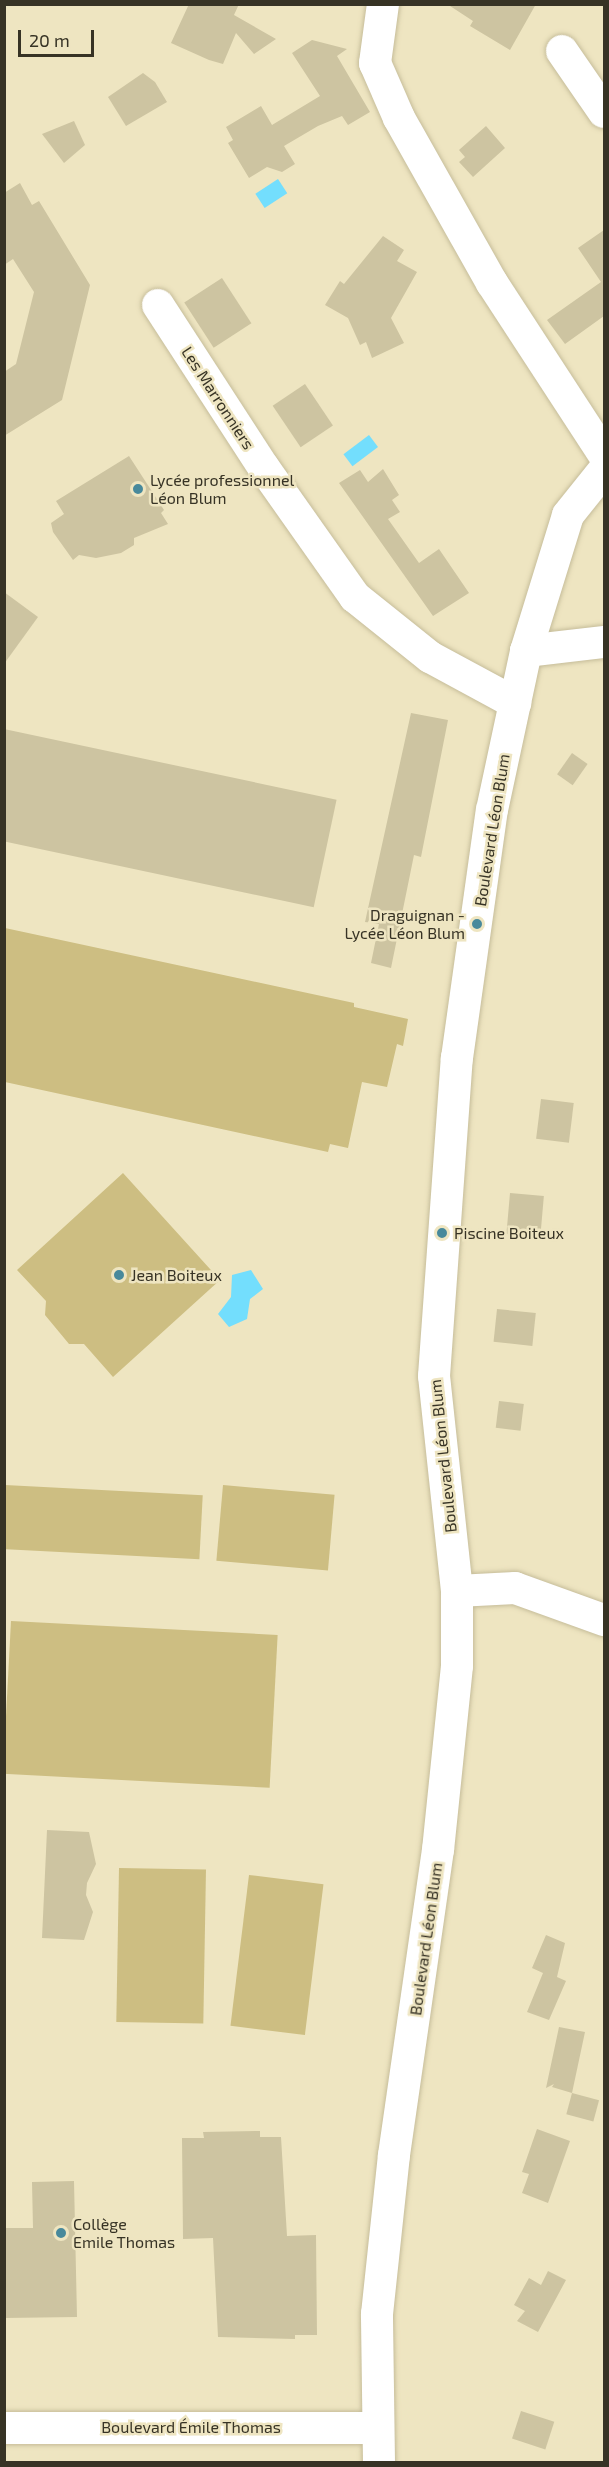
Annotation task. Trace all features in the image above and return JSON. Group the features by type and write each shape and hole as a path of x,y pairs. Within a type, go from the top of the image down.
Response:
{"street":[{"path":"383,4 375,63 399,118 492,283 604,455"},
{"path":"562,51 604,112"},
{"name":"Les Marronniers","path":"158,305 264,468 355,597 430,657 515,703"},
{"name":"Boulevard Léon Blum","path":"379,2463 376,2314 448,1760 457,1666 457,1591 434,1376 434,1333 457,1058 492,810 526,651 568,515 604,470"},
{"path":"526,651 604,642"},
{"path":"457,1591 515,1588 604,1620"},
{"name":"Boulevard Émile Thomas","path":"4,2427 377,2428"}],"shaded area":[{"path":"5,928 354,1003 354,1007 408,1019 403,1046 397,1044 387,1087 362,1082 348,1148 330,1144 328,1152 5,1082"},
{"name":"Jean Boiteux","path":"123,1173 220,1280 113,1377 84,1344 69,1344 45,1315 46,1301 17,1270"},
{"path":"5,1485 203,1495 199,1559 4,1549"},
{"path":"223,1485 335,1495 328,1570 216,1561"},
{"path":"11,1621 278,1635 270,1788 4,1774"},
{"path":"119,1868 206,1870 203,2023 116,2022"},
{"path":"249,1875 323,1884 305,2035 230,2026"}],"water":[{"path":"278,179 287,193 265,208 255,194"},
{"path":"369,435 378,447 352,466 343,454"},
{"path":"251,1270 263,1289 250,1299 247,1319 229,1327 218,1314 231,1297 232,1275"}],"building":[{"path":"189,4 239,4 234,15 276,39 254,54 236,33 223,64 209,60 171,43"},
{"path":"447,4 536,4 510,50 470,26 473,21"},
{"path":"312,40 347,49 337,56 370,112 348,125 342,116 318,126 284,146 295,164 282,172 267,167 249,178 228,143 233,140 226,127 261,106 272,125 320,96 292,53"},
{"path":"143,73 155,82 167,102 126,126 108,97"},
{"path":"74,121 85,145 64,163 42,134"},
{"path":"486,126 505,148 473,177 459,162 465,157 459,150"},
{"path":"20,183 32,205 39,201 90,285 62,400 4,436 4,372 16,364 34,292 13,259 4,265 4,193"},
{"path":"604,230 604,316 565,344 547,320 601,282 578,248"},
{"path":"383,236 404,250 397,261 417,272 391,318 404,343 372,358 366,342 360,345 348,318 325,305 340,281 344,284"},
{"path":"222,278 251,323 214,348 184,303"},
{"path":"305,384 333,425 301,447 273,406"},
{"path":"129,456 164,510 161,513 168,524 134,538 134,545 121,553 96,558 79,555 73,560 53,532 51,523 64,514 56,501"},
{"path":"383,469 399,495 392,500 400,512 388,519 419,563 439,549 469,593 433,616 339,483 360,470 368,482"},
{"path":"4,592 38,617 4,664"},
{"path":"411,713 448,720 421,857 414,855 391,968 371,963 379,924 365,922"},
{"path":"4,729 337,800 314,907 4,841"},
{"path":"572,753 588,764 573,785 557,774"},
{"path":"541,1099 574,1103 569,1143 536,1139"},
{"path":"510,1193 544,1196 540,1237 506,1234"},
{"path":"497,1309 536,1313 532,1346 494,1342"},
{"path":"499,1401 524,1404 521,1431 496,1428"},
{"path":"47,1830 89,1832 96,1864 87,1883 86,1895 93,1912 84,1940 42,1938"},
{"path":"546,1935 565,1943 557,1977 566,1981 549,2020 527,2012 543,1973 532,1968"},
{"path":"559,2027 585,2032 572,2093 552,2087 554,2084 546,2088"},
{"path":"572,2093 599,2100 593,2121 566,2114"},
{"path":"537,2129 570,2141 548,2203 522,2193 529,2174 522,2172"},
{"path":"260,2131 260,2137 281,2137 287,2236 316,2235 317,2335 295,2335 295,2339 218,2337 213,2238 183,2239 182,2138 204,2138 203,2132"},
{"path":"74,2181 77,2317 4,2318 4,2228 33,2228 32,2182"},
{"path":"548,2271 566,2280 538,2332 517,2321 525,2311 514,2305 529,2278 541,2285"},
{"path":"521,2411 554,2422 545,2449 512,2439"}],"place":[{"name":"Lycée professionnel Léon Blum","path":"138,489"},
{"name":"Draguignan - Lycée Léon Blum","path":"477,924"},
{"name":"Piscine Boiteux","path":"442,1233"},
{"name":"Jean Boiteux","path":"119,1275"},
{"name":"Collège Emile Thomas","path":"61,2233"}]}
